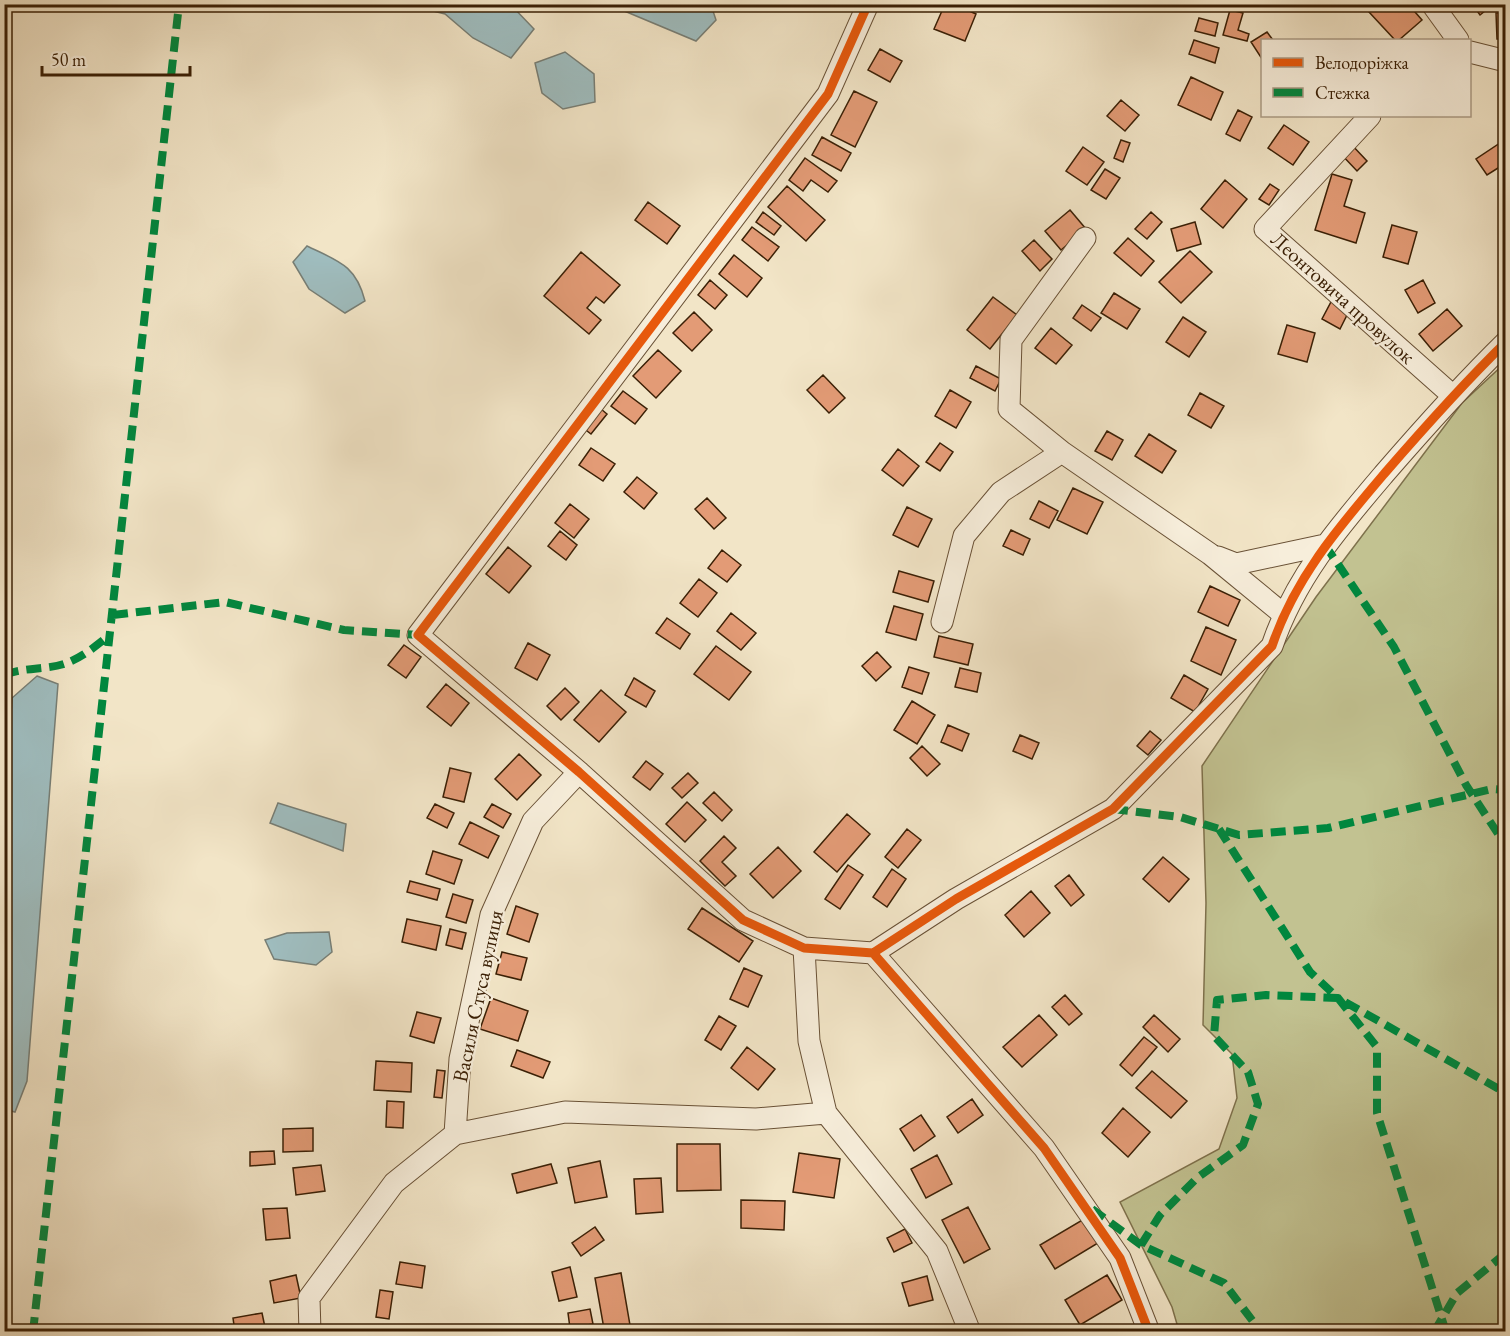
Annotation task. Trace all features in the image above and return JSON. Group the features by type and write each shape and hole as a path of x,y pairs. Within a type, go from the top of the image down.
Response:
{"street":[{"path":"868,4 828,94 418,635 579,772 743,920 804,948 873,953 956,899 1113,809 1272,646 1283,614 1324,544 1452,395 1506,342"},
{"path":"1432,4 1457,39"},
{"path":"1471,52 1506,61"},
{"name":"Леонтовича провулок","path":"1369,117 1266,229 1452,395"},
{"path":"1085,238 1011,340 1009,408 1062,452 1210,554 1283,614"},
{"path":"942,622 964,536 1001,492 1062,452"},
{"path":"1210,554 1236,564 1324,544"},
{"name":"Василя Стуса вулиця","path":"455,1134 460,1059 491,915 533,821 579,772"},
{"path":"804,948 809,1041 826,1113 937,1251 970,1332"},
{"path":"873,953 1044,1148 1120,1258 1149,1332"},
{"path":"310,1332 309,1298 394,1184 455,1134 565,1112 756,1119 826,1113"}],"green space":[{"path":"1505,363 1505,1331 1179,1331 1172,1307 1120,1202 1219,1149 1237,1098 1232,1054 1203,1025 1206,903 1202,766 1316,597 1462,403"}],"water":[{"path":"417,5 511,5 534,29 511,58 473,38 445,14 417,7"},
{"path":"610,5 711,5 716,20 696,41"},
{"path":"565,52 594,74 595,102 563,109 542,93 535,63"},
{"path":"307,246 337,261 351,272 365,301 345,313 309,289 293,262"},
{"path":"37,676 58,684 27,1081 15,1112 7,1110 5,1082 6,793 12,698"},
{"path":"278,803 346,824 343,851 270,823"},
{"path":"329,932 332,952 316,965 274,959 265,940 287,933"}],"building":[{"path":"945,4 954,4 976,14 965,41 934,29"},
{"path":"1378,4 1408,4 1422,20 1400,39 1394,39 1369,12"},
{"path":"1472,4 1490,4 1491,6 1480,15"},
{"path":"1230,10 1243,13 1238,30 1249,34 1247,41 1223,35"},
{"path":"1496,13 1506,13 1506,39 1497,39"},
{"path":"1199,18 1218,23 1215,36 1195,31"},
{"path":"1267,32 1272,39 1261,39 1261,57 1251,42"},
{"path":"1194,40 1219,48 1215,63 1189,54"},
{"path":"880,49 902,61 890,82 868,70"},
{"path":"1191,77 1223,92 1211,120 1178,105"},
{"path":"854,91 877,102 855,147 831,135"},
{"path":"1121,100 1139,115 1125,131 1107,116"},
{"path":"1238,110 1252,117 1240,141 1226,134"},
{"path":"1284,125 1309,142 1293,165 1268,148"},
{"path":"822,137 851,153 841,171 812,155"},
{"path":"1121,140 1130,143 1123,162 1114,158"},
{"path":"1503,141 1506,163 1487,175 1476,159"},
{"path":"1350,143 1367,161 1357,171 1340,153"},
{"path":"1083,147 1104,162 1087,185 1066,171"},
{"path":"805,158 837,181 828,192 811,180 803,191 789,180"},
{"path":"1105,169 1120,178 1106,199 1091,190"},
{"path":"1332,174 1352,180 1344,206 1365,213 1356,243 1315,230"},
{"path":"1225,180 1247,199 1223,228 1201,209"},
{"path":"1270,184 1279,190 1269,205 1259,199"},
{"path":"787,186 825,220 806,241 768,207"},
{"path":"648,202 680,226 667,244 635,220"},
{"path":"1070,210 1086,229 1061,250 1045,231"},
{"path":"763,212 781,226 774,235 756,222"},
{"path":"1151,212 1162,222 1147,239 1135,229"},
{"path":"1195,222 1201,244 1177,251 1171,229"},
{"path":"1392,225 1417,232 1408,264 1383,257"},
{"path":"752,227 779,247 768,261 742,240"},
{"path":"1128,238 1154,261 1141,276 1114,253"},
{"path":"1034,240 1052,259 1040,271 1022,251"},
{"path":"1190,251 1212,272 1181,303 1159,282"},
{"path":"581,252 620,285 604,303 596,297 587,308 601,320 589,334 544,296"},
{"path":"734,255 762,278 747,297 719,274"},
{"path":"710,280 727,295 715,309 698,295"},
{"path":"1423,280 1435,303 1418,313 1405,290"},
{"path":"1114,293 1140,309 1127,329 1101,313"},
{"path":"993,297 1017,315 990,349 967,330"},
{"path":"1332,300 1350,309 1340,329 1322,319"},
{"path":"1082,305 1101,318 1091,331 1073,318"},
{"path":"1447,309 1462,326 1433,351 1419,334"},
{"path":"694,312 712,330 692,351 673,333"},
{"path":"1183,317 1206,332 1189,357 1166,342"},
{"path":"1287,325 1315,333 1307,362 1278,354"},
{"path":"1051,328 1072,345 1056,364 1035,348"},
{"path":"658,350 681,371 656,398 633,376"},
{"path":"976,366 1001,379 995,391 970,378"},
{"path":"823,375 845,398 829,413 807,390"},
{"path":"950,390 971,402 956,428 935,416"},
{"path":"623,391 647,409 635,424 611,406"},
{"path":"1200,393 1224,406 1211,428 1188,415"},
{"path":"595,404 607,414 591,434 578,424"},
{"path":"1107,431 1123,440 1112,460 1095,451"},
{"path":"1149,434 1176,451 1162,473 1135,456"},
{"path":"940,443 953,452 940,471 926,462"},
{"path":"591,448 615,464 603,481 579,465"},
{"path":"898,449 919,466 903,486 882,470"},
{"path":"637,477 657,493 644,509 624,492"},
{"path":"1073,488 1103,502 1087,534 1057,520"},
{"path":"707,498 726,518 714,529 695,509"},
{"path":"1039,501 1058,511 1049,528 1030,519"},
{"path":"570,504 589,519 574,538 555,523"},
{"path":"907,507 932,519 918,547 893,535"},
{"path":"1011,530 1030,539 1023,555 1003,546"},
{"path":"560,531 577,545 566,560 548,546"},
{"path":"508,547 531,566 509,593 486,574"},
{"path":"722,550 741,565 727,582 708,568"},
{"path":"899,571 934,581 928,602 893,592"},
{"path":"699,579 717,593 698,617 680,603"},
{"path":"1210,586 1240,600 1228,626 1198,612"},
{"path":"894,606 923,614 916,640 886,632"},
{"path":"731,613 756,633 741,650 717,631"},
{"path":"667,618 690,634 680,649 656,633"},
{"path":"1206,627 1236,640 1221,675 1191,661"},
{"path":"939,636 973,644 968,665 934,657"},
{"path":"528,643 550,655 537,680 515,668"},
{"path":"404,645 421,657 406,678 388,665"},
{"path":"716,646 751,672 729,700 694,674"},
{"path":"877,652 891,667 876,681 862,666"},
{"path":"909,667 929,673 922,694 902,687"},
{"path":"960,668 981,673 977,692 955,687"},
{"path":"1184,675 1208,689 1195,712 1171,698"},
{"path":"634,678 655,691 646,707 625,695"},
{"path":"446,684 469,703 451,726 427,707"},
{"path":"565,688 579,702 561,720 547,706"},
{"path":"601,690 626,712 599,742 574,720"},
{"path":"912,701 935,715 917,744 894,730"},
{"path":"948,725 969,734 962,751 941,742"},
{"path":"1150,731 1161,740 1148,755 1137,746"},
{"path":"1020,735 1039,743 1032,759 1013,751"},
{"path":"922,746 940,764 927,776 910,758"},
{"path":"519,754 541,775 517,800 495,779"},
{"path":"646,761 663,774 650,790 633,777"},
{"path":"450,768 471,773 464,802 443,797"},
{"path":"688,773 698,783 682,798 672,788"},
{"path":"714,792 732,810 722,821 703,803"},
{"path":"687,802 706,820 685,842 666,824"},
{"path":"435,804 454,813 447,828 427,818"},
{"path":"492,804 511,814 503,828 484,817"},
{"path":"847,814 870,834 837,872 814,852"},
{"path":"470,822 499,836 488,858 459,844"},
{"path":"907,829 921,840 898,868 885,857"},
{"path":"724,836 736,848 722,862 736,876 725,886 700,861"},
{"path":"778,847 801,871 773,898 750,874"},
{"path":"433,851 462,860 454,884 426,874"},
{"path":"1163,857 1189,879 1169,902 1143,879"},
{"path":"848,865 863,875 840,909 825,899"},
{"path":"892,869 906,879 887,907 873,897"},
{"path":"1069,875 1084,895 1071,906 1055,886"},
{"path":"410,881 440,889 437,900 407,892"},
{"path":"1031,891 1050,913 1024,937 1005,915"},
{"path":"453,894 473,900 466,923 446,917"},
{"path":"516,906 538,914 529,942 507,934"},
{"path":"702,908 753,941 739,962 688,929"},
{"path":"407,919 441,926 436,950 402,942"},
{"path":"450,929 466,933 462,949 446,945"},
{"path":"502,952 527,958 521,980 496,974"},
{"path":"744,968 762,976 748,1007 730,999"},
{"path":"1065,995 1082,1014 1069,1025 1052,1007"},
{"path":"491,998 528,1011 518,1041 480,1029"},
{"path":"417,1012 441,1018 434,1043 410,1036"},
{"path":"1039,1015 1057,1035 1022,1067 1003,1047"},
{"path":"1154,1015 1180,1039 1168,1052 1143,1027"},
{"path":"719,1016 736,1026 721,1050 705,1040"},
{"path":"1144,1037 1157,1047 1132,1076 1120,1065"},
{"path":"747,1047 775,1069 758,1090 731,1068"},
{"path":"517,1050 550,1062 543,1078 511,1066"},
{"path":"376,1061 412,1063 411,1092 374,1090"},
{"path":"437,1070 445,1071 442,1098 434,1097"},
{"path":"1152,1071 1187,1101 1171,1118 1136,1088"},
{"path":"972,1099 983,1115 958,1133 947,1117"},
{"path":"387,1101 404,1102 403,1128 386,1127"},
{"path":"1123,1108 1150,1132 1128,1157 1102,1133"},
{"path":"921,1115 935,1136 914,1151 900,1129"},
{"path":"313,1128 313,1151 283,1152 283,1129"},
{"path":"677,1144 720,1144 721,1190 677,1191"},
{"path":"274,1151 275,1164 250,1166 250,1152"},
{"path":"799,1153 840,1159 834,1198 793,1192"},
{"path":"937,1155 952,1184 926,1198 911,1169"},
{"path":"600,1161 607,1197 575,1203 568,1168"},
{"path":"551,1164 557,1183 517,1193 512,1174"},
{"path":"321,1165 325,1191 296,1195 293,1168"},
{"path":"661,1178 663,1212 636,1214 634,1179"},
{"path":"741,1200 785,1201 784,1230 741,1228"},
{"path":"968,1207 990,1249 964,1263 942,1220"},
{"path":"287,1208 290,1238 266,1240 263,1209"},
{"path":"1084,1219 1098,1243 1055,1269 1040,1245"},
{"path":"595,1227 604,1240 581,1256 572,1243"},
{"path":"905,1229 912,1243 894,1252 887,1238"},
{"path":"400,1262 425,1266 422,1288 396,1284"},
{"path":"570,1267 577,1297 559,1301 552,1272"},
{"path":"621,1273 630,1325 604,1329 595,1278"},
{"path":"296,1275 301,1298 274,1303 270,1281"},
{"path":"1107,1275 1122,1300 1080,1325 1065,1300"},
{"path":"927,1276 933,1300 909,1306 902,1283"},
{"path":"380,1290 393,1292 389,1319 376,1317"},
{"path":"590,1309 593,1324 570,1328 568,1313"},
{"path":"262,1313 266,1332 235,1332 233,1318"}],"marked path":[{"path":"33,1332 179,4"},
{"path":"1325,545 1394,647 1466,785 1506,846"},
{"path":"113,615 225,602 344,630 418,635"},
{"path":"4,675 64,664 83,655 111,634"},
{"path":"1113,809 1180,817 1239,835 1328,828 1492,789 1506,790"},
{"path":"1219,829 1310,972 1338,998 1377,1047 1377,1113 1446,1332"},
{"path":"1141,1245 1160,1215 1197,1178 1243,1145 1258,1104 1248,1072 1214,1036 1217,1000 1266,995 1338,998 1506,1093"},
{"path":"1092,1209 1141,1245 1224,1283 1261,1332"},
{"path":"1434,1332 1457,1293 1506,1253"}],"cycle path":[{"path":"868,4 828,94 418,635 579,772 743,920 804,948 873,953 1044,1148 1120,1258 1149,1332"},
{"path":"873,953 956,899 1113,809 1272,646 1305,576 1334,534 1428,424 1506,342"}]}
